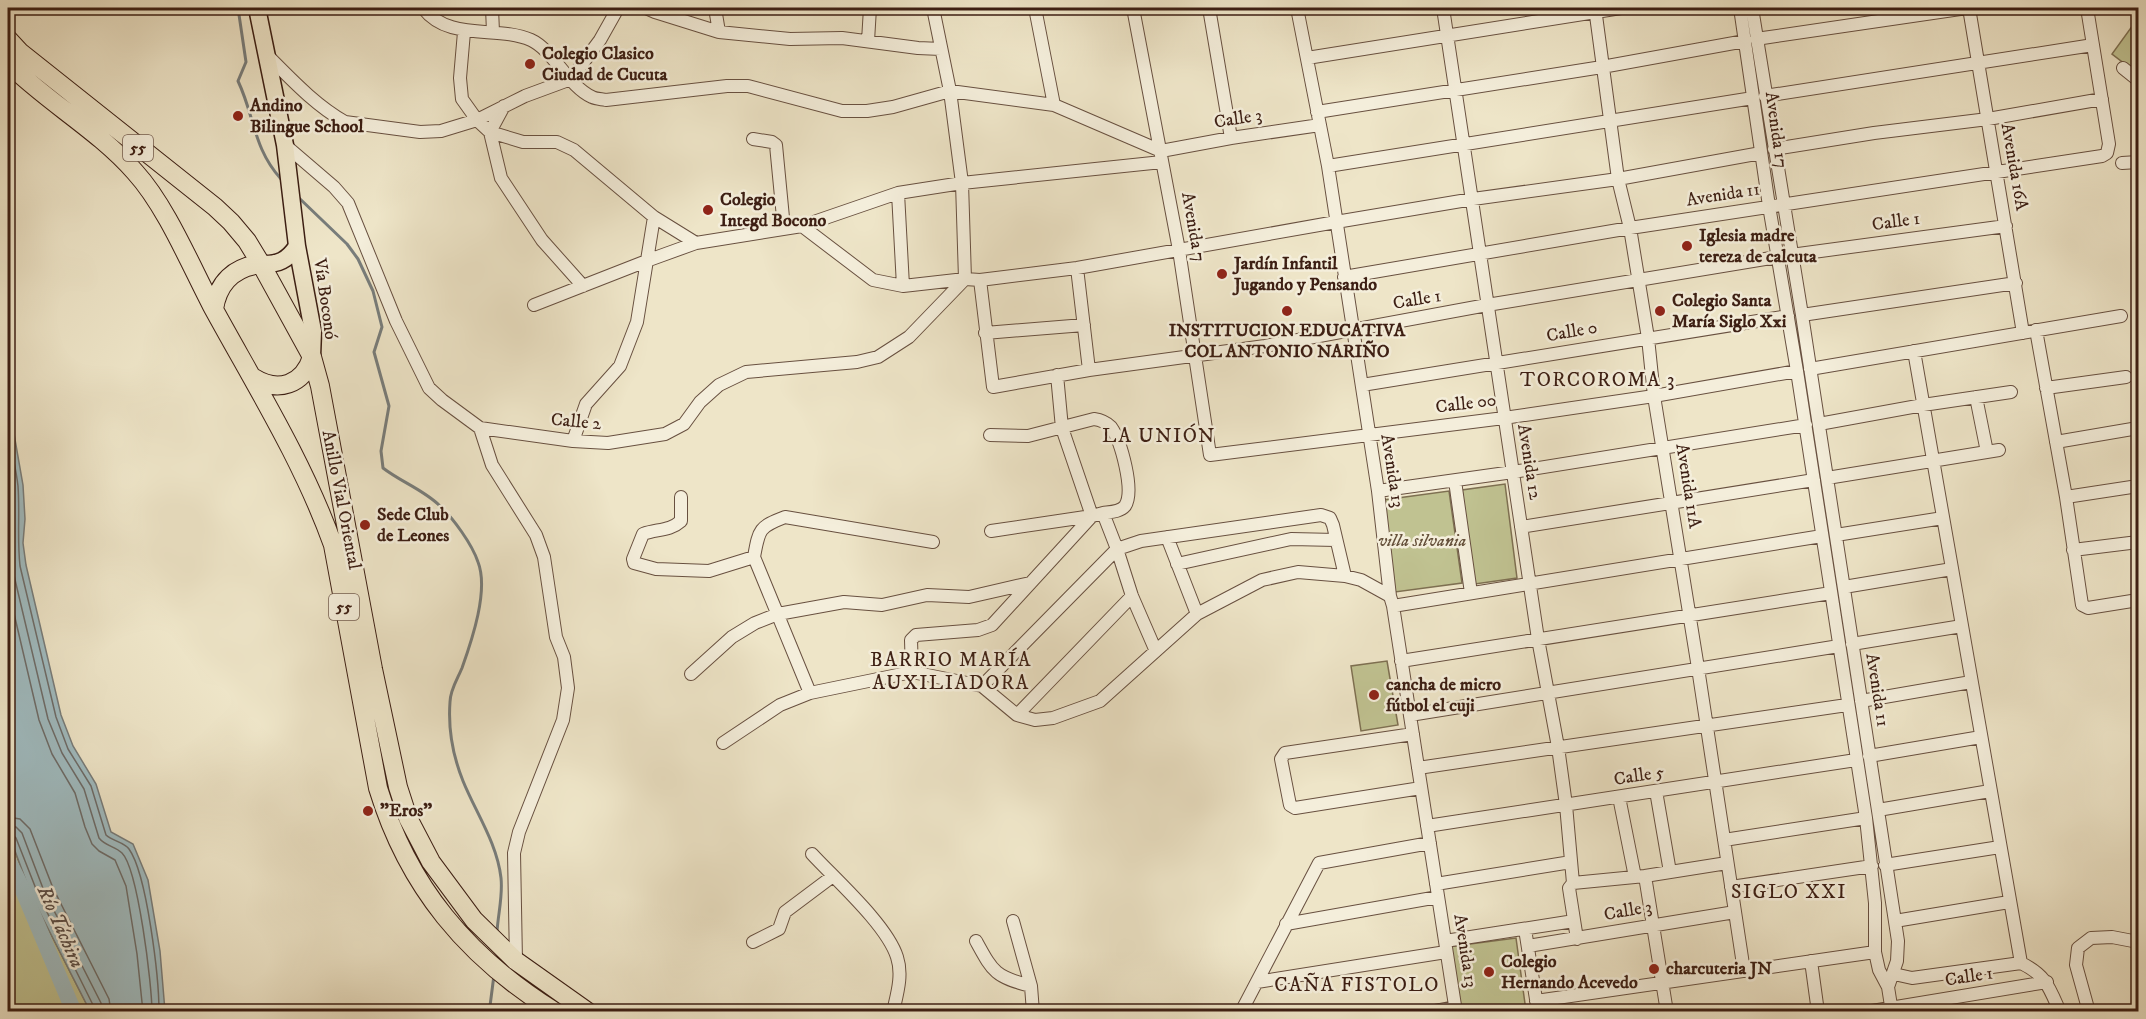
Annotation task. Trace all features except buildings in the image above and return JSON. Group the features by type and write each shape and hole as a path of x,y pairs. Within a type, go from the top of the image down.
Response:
{"highway":[{"name":"Anillo Vial Oriental","path":"8,39 20,52 231,222 247,241 261,264 312,357 320,386 373,669 398,788 418,839 431,862 474,920 516,961 588,1011"},
{"name":"Anillo Vial Oriental","path":"8,63 121,157 155,198 254,378 323,519 333,545 378,788 400,848 438,909 476,952 503,975 555,1011"},
{"path":"214,309 219,289 232,274 251,265 261,264"},
{"path":"254,378 270,386 289,384 304,374 312,357"}],"main road":[{"name":"Vía Boconó","path":"256,8 285,145 297,246 313,331 312,357"},
{"name":"Vía Boconó","path":"261,264 272,265 282,261 291,255 297,246"}],"street":[{"path":"423,8 432,17 464,32 493,32 528,39 538,44 591,97 606,100 727,86 748,86 842,111 867,111 950,91 1054,105 1162,157"},
{"path":"492,8 493,32"},
{"path":"267,55 303,90 334,116 345,122 420,132 441,131 460,127 525,96 571,79 600,40 618,8"},
{"path":"646,8 719,32 790,39 842,38 941,49"},
{"path":"715,8 719,32"},
{"path":"868,41 870,8"},
{"path":"933,8 950,91 962,183 965,279"},
{"path":"1035,8 1054,105"},
{"name":"Avenida 7","path":"1133,8 1179,250 1210,455"},
{"path":"1209,8 1231,138"},
{"name":"Avenida 13","path":"1297,8 1328,166 1378,491 1391,601 1455,1009"},
{"name":"Avenida 12","path":"1443,8 1529,583 1558,747 1573,883 1569,888 1577,939"},
{"path":"1306,58 1595,10 1621,8"},
{"name":"Avenida 17","path":"1740,8 1750,40 1759,97 1761,153 1777,257"},
{"name":"Avenida 17","path":"1750,40 1752,8"},
{"path":"1317,112 1602,67 1750,40 1968,8"},
{"name":"Avenida 16A","path":"1968,8 2016,283 2046,388 2066,497 2082,605 2088,608 2139,600"},
{"path":"1774,149 1874,133 1988,119 2102,99 2087,8"},
{"name":"Avenida 11A","path":"1595,10 1618,179 1630,228 1648,338 1654,396 1744,971"},
{"path":"460,127 462,99 460,78 464,32"},
{"path":"1328,166 1865,79 1978,64 2093,45"},
{"path":"2123,68 2139,80"},
{"name":"Avenida 17","path":"1759,97 1774,149 1791,255"},
{"path":"462,99 477,120 490,132 523,142 557,142 574,150 654,217 696,243"},
{"name":"Avenida 11","path":"1344,277 1768,206 2098,157 2108,153 2109,144 2102,99"},
{"path":"504,106 490,132 501,178 542,240 583,286"},
{"name":"Calle 3","path":"534,305 696,243 802,226 898,193 1162,157 1231,138 1320,125"},
{"path":"753,139 772,142 776,145 784,228"},
{"name":"Calle 2","path":"285,145 348,203 396,321 429,387 442,400 480,428 573,441 609,443 665,434 684,424 700,402 719,385 746,372 857,362 878,357 909,338 965,279"},
{"path":"802,226 873,280 903,286 965,279 980,280 1077,268 1335,222 1473,199 1618,179 1761,153"},
{"path":"2122,163 2139,162"},
{"path":"898,193 903,286"},
{"path":"573,441 586,404 620,366 637,322 649,260 654,217"},
{"name":"Calle 1","path":"1791,255 2006,226"},
{"name":"Avenida 11","path":"1791,255 1898,941 1894,974 1888,987"},
{"name":"Avenida 11","path":"1777,257 1806,425 1866,818 1875,903 1875,952 1879,970 1888,987 1891,1010"},
{"name":"Calle 1","path":"985,333 993,387 1195,354 1265,346 1487,305 1777,257"},
{"path":"1077,268 1089,370"},
{"path":"980,280 985,333 1084,325"},
{"path":"1802,315 2016,283"},
{"name":"Calle 0","path":"1362,385 1788,316"},
{"path":"1810,369 2121,316"},
{"path":"1914,351 2021,963"},
{"name":"Calle 00","path":"1210,455 1504,418 1654,396 1797,371"},
{"path":"1058,375 1062,428 1097,515 1117,549 1132,596 1155,650"},
{"path":"2046,388 2126,377"},
{"path":"1819,424 2011,392"},
{"path":"1827,478 1993,451 1976,397"},
{"path":"990,435 1028,436 1095,418 1103,420 1112,428 1122,453 1129,485 1126,504 1120,510 991,531"},
{"path":"1378,491 1455,481 1806,425"},
{"path":"480,428 492,465 536,535 544,557 556,637 564,657 568,688 563,720 519,832 514,853 516,961"},
{"path":"2056,441 2138,428"},
{"path":"1521,527 1814,480"},
{"path":"1455,481 1470,593"},
{"path":"2066,497 2139,486"},
{"path":"681,497 681,521 669,530 657,529 643,534 633,559 634,563 656,569 709,571 754,556"},
{"path":"912,672 910,640 916,635 978,630 992,625 1097,515"},
{"path":"982,687 1117,549 1141,541 1321,515 1330,518 1345,576"},
{"path":"810,693 754,556 758,538 765,524 785,518 933,542"},
{"path":"1836,535 1943,518"},
{"path":"723,743 780,705 810,693 912,672 982,687 1017,715 1035,720 1053,718 1100,701 1197,614 1262,579 1298,572 1345,576 1361,580 1391,601 1470,593 1822,536"},
{"path":"1167,537 1197,614"},
{"path":"1177,564 1291,539 1336,540"},
{"path":"2073,550 2139,542"},
{"path":"1844,587 1952,569"},
{"path":"1361,580 1387,574"},
{"path":"691,674 732,636 755,623 778,614 844,602 882,605 927,595 969,597 1030,583"},
{"path":"1401,661 1831,593"},
{"path":"1017,715 1132,596"},
{"path":"1852,644 1962,626"},
{"path":"1410,715 1839,646"},
{"path":"1861,701 1971,682"},
{"path":"1418,768 1847,705"},
{"path":"1413,734 1285,753 1281,759 1290,805 1295,808 1421,788"},
{"path":"1869,756 1981,737"},
{"name":"Calle 5","path":"1427,826 1856,760"},
{"path":"1878,810 1990,790"},
{"path":"1656,791 1670,872"},
{"path":"1619,797 1653,925 1667,1011"},
{"path":"1724,840 1866,818"},
{"path":"1241,1011 1318,863 1430,843"},
{"path":"1885,865 2000,847"},
{"path":"812,854 886,933 898,958 900,981 893,1011"},
{"path":"1436,884 1571,861"},
{"path":"1573,883 1640,877 1727,863"},
{"path":"1731,887 1872,866"},
{"path":"753,942 779,929 785,912 833,876"},
{"path":"1286,924 1438,897"},
{"path":"1894,921 2009,902"},
{"name":"Calle 3","path":"1528,946 1735,912"},
{"path":"1013,921 1031,986 1034,1011"},
{"path":"1257,982 1574,921"},
{"path":"1525,929 1537,1006 1662,981 1875,952"},
{"path":"2089,1011 2076,965 2078,948 2091,938 2139,942"},
{"path":"976,941 990,968 1009,981 1031,986"},
{"path":"1810,961 1818,1011"},
{"path":"1894,974 1912,978 2021,963 2036,970 2047,982 2060,1011"},
{"name":"Calle 1","path":"1866,1011 1891,1010 2047,982"},
{"path":"1429,1011 1455,1009"}],"green space":[{"path":"2138,18 2138,74 2112,54"},
{"path":"1505,484 1517,578 1475,584 1462,490"},
{"name":"villa silvania","path":"1449,491 1462,583 1395,592 1383,500"},
{"name":"cancha de micro fútbol el cuji","path":"1387,661 1398,725 1361,731 1351,666"},
{"path":"8,832 32,897 90,1011 8,1011"},
{"path":"1516,938 1526,1011 1458,1011 1447,947"}],"water":[{"path":"8,417 13,428 23,485 25,519 23,543 26,565 61,715 73,746 96,784 111,832 133,844 148,880 160,951 165,1011 90,1011 32,897 8,832"}],"waterway":[{"path":"238,8 246,62 238,81 265,156 281,179"},
{"path":"298,197 347,244 358,259 373,291 382,327 374,352 389,406 381,451 383,468 427,495 451,517 471,547 481,573 482,586 478,615 466,657 451,693 450,722 459,772 491,840 499,865 501,892 497,932"},
{"name":"Río Táchira","path":"8,860 74,1012"},
{"path":"486,1012 490,1006 494,975"}],"place":[{"name":"Colegio Clasico Ciudad de Cucuta","path":"530,64"},
{"name":"Andino Bilingue School","path":"238,116"},
{"name":"Colegio Integd Bocono","path":"708,210"},
{"name":"Iglesia madre tereza de calcuta","path":"1687,246"},
{"name":"Jardín Infantil Jugando y Pensando","path":"1222,274"},
{"name":"INSTITUCION EDUCATIVA COL ANTONIO NARIÑO","path":"1287,311"},
{"name":"Colegio Santa María Siglo Xxi","path":"1660,311"},
{"name":"Sede Club de Leones","path":"365,525"},
{"name":"cancha de micro fútbol el cuji","path":"1374,695"},
{"name":"\"Eros\"","path":"368,811"},
{"name":"charcuteria JN","path":"1654,969"},
{"name":"Colegio Hernando Acevedo","path":"1489,972"}],"district":[{"name":"TORCOROMA 3","path":"1598,380"},
{"name":"LA UNIÓN","path":"1159,436"},
{"name":"BARRIO MARÍA AUXILIADORA","path":"951,672"},
{"name":"SIGLO XXI","path":"1789,892"},
{"name":"CAÑA FISTOLO","path":"1357,985"}]}
